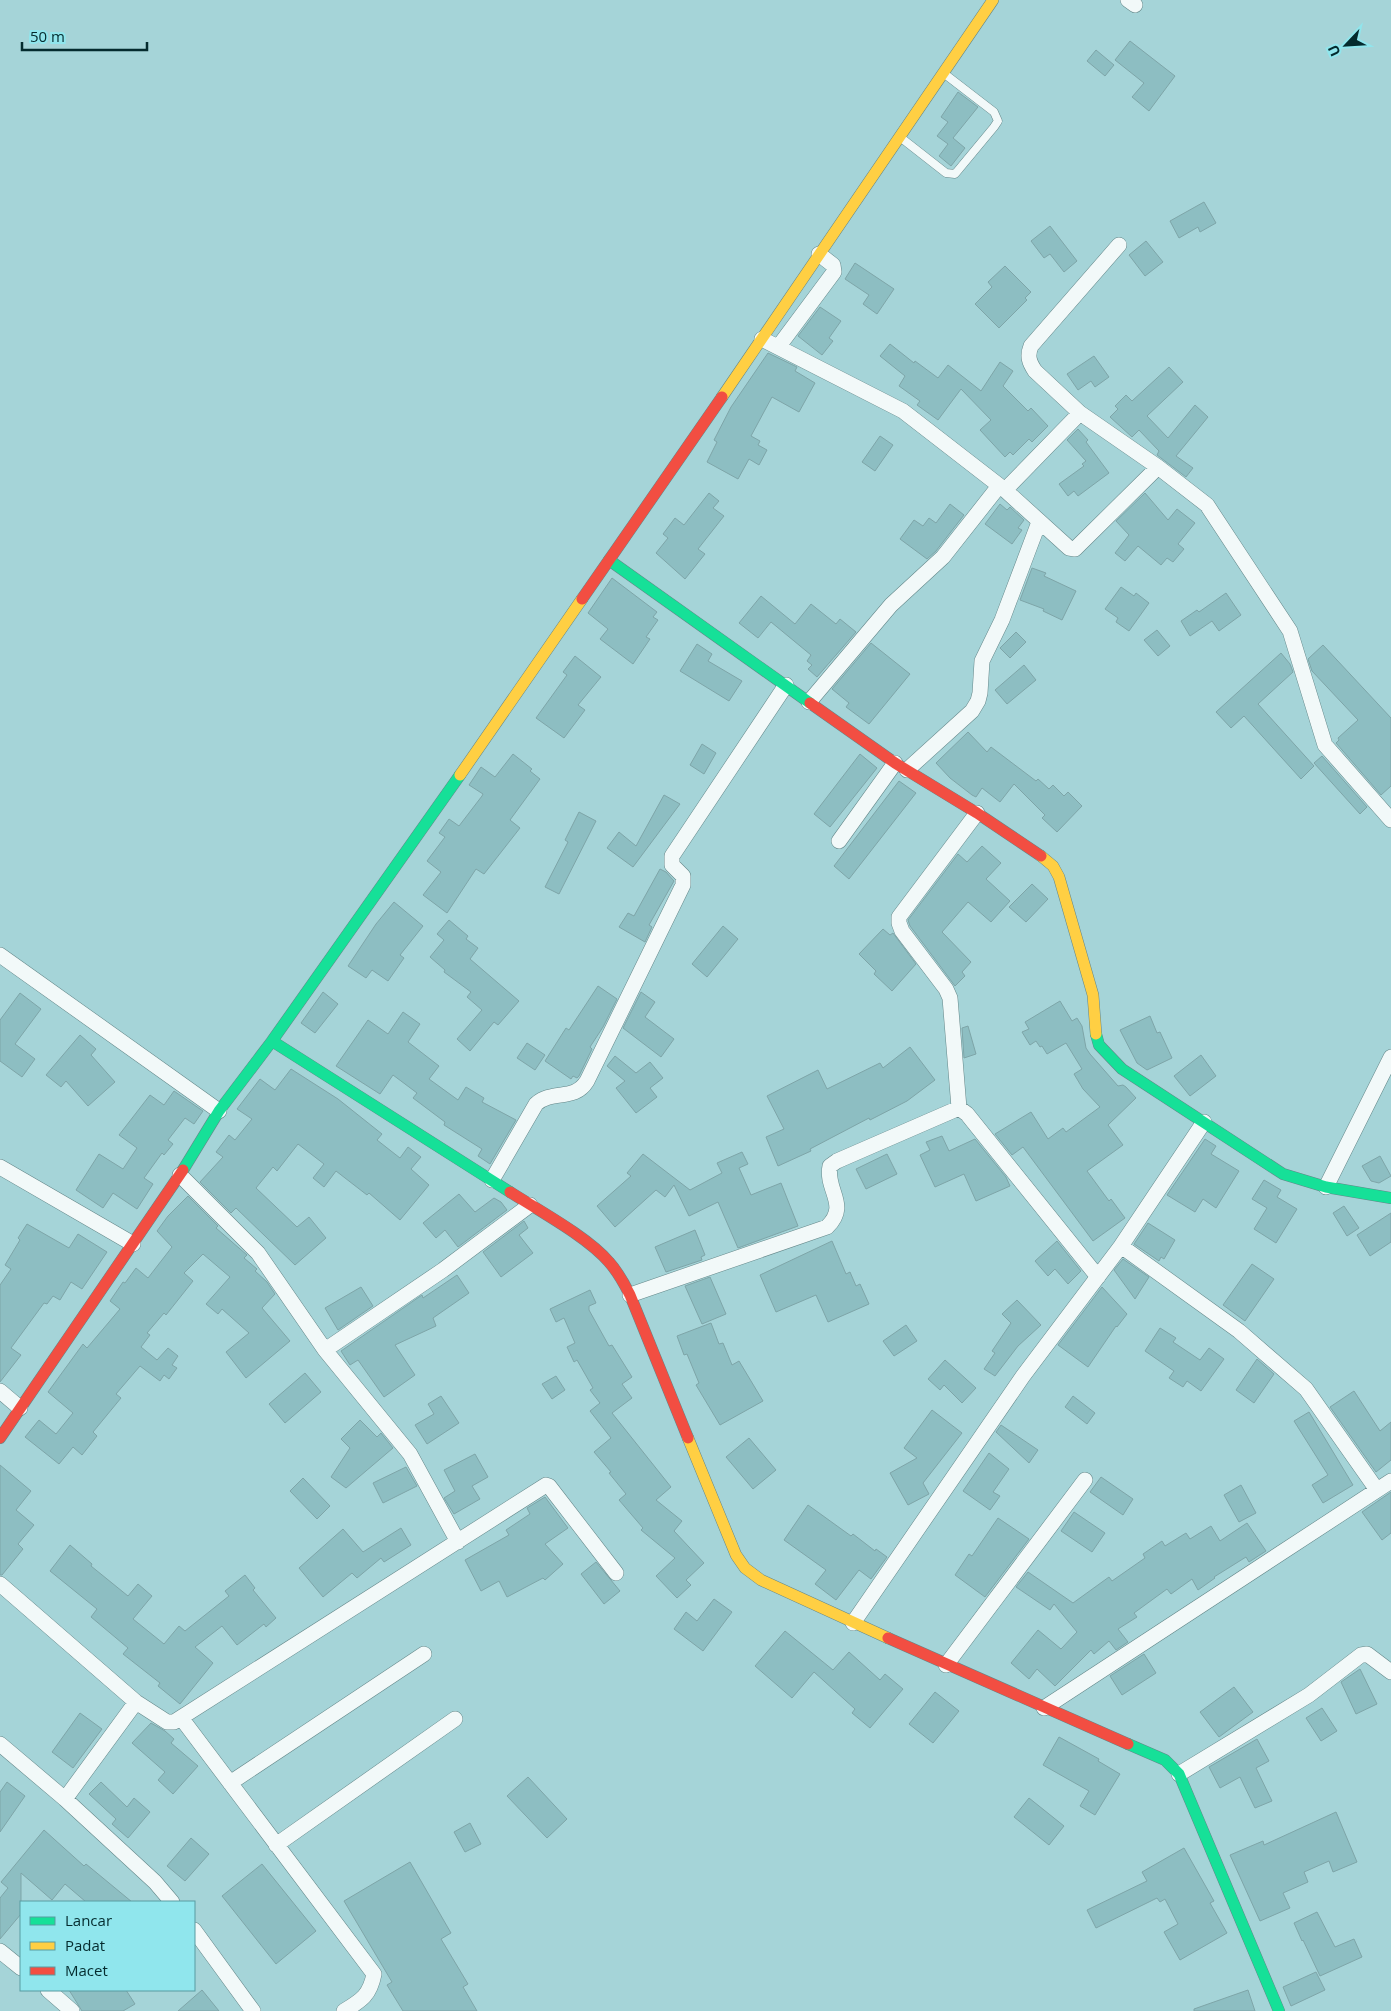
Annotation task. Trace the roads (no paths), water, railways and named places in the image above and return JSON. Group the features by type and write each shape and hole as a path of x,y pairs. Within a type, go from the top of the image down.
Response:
{"street":[{"path":"0,1438 180,1175 219,1111 272,1041 609,560 993,0"},
{"path":"1119,245 1031,346 1028,354 1029,363 1035,371 1080,413 1158,467 1206,505 1282,618 1296,646 1321,737 1325,745 1391,820"},
{"path":"778,346 834,272 833,265 819,254"},
{"path":"762,338 898,407 1002,488 1069,548 1075,548 1158,467"},
{"path":"809,702 891,605 943,557 1002,488 1080,413"},
{"path":"839,841 901,766 972,711 978,701 982,661 1002,620 1039,522"},
{"path":"609,560 901,766 977,813 1054,866 1093,995 1095,1030 1099,1045 1122,1069 1283,1174 1326,1187 1391,1198"},
{"path":"492,1180 536,1104 543,1098 576,1093 583,1088 683,885 684,876 672,865 672,856 786,686"},
{"path":"977,813 900,916 899,923 902,931 946,989 950,998 959,1108 967,1114 1098,1277"},
{"path":"0,955 219,1111"},
{"path":"272,1041 580,1237 608,1260 620,1276 630,1295 736,1555 745,1568 761,1580 853,1623 1165,1760 1179,1774 1279,2011"},
{"path":"1326,1187 1391,1057"},
{"path":"630,1295 827,1227 837,1214 837,1201 828,1174 830,1166 873,1145 959,1108"},
{"path":"853,1623 1023,1376 1121,1246 1204,1122"},
{"path":"0,1166 133,1244"},
{"path":"180,1175 252,1245 325,1350 406,1448 458,1542"},
{"path":"325,1350 443,1270 530,1205"},
{"path":"1121,1246 1239,1331 1306,1389 1377,1490"},
{"path":"0,1391 20,1408"},
{"path":"946,1665 1085,1480"},
{"path":"1044,1708 1391,1481"},
{"path":"0,1584 136,1702 167,1722 174,1722 182,1719 547,1485 616,1573"},
{"path":"230,1783 424,1654"},
{"path":"1179,1774 1309,1696 1361,1655 1367,1654 1391,1672"},
{"path":"65,1799 136,1702"},
{"path":"182,1719 374,1974 371,1988 361,2000 344,2011"},
{"path":"276,1845 455,1719"},
{"path":"0,1744 65,1799 154,1882 171,1901"},
{"path":"195,1931 252,2011"},
{"path":"0,1951 20,1967"},
{"path":"49,1991 72,2011"}],"lane":[{"path":"899,136 946,173 955,174 994,127 998,121 994,112 944,74"}]}
